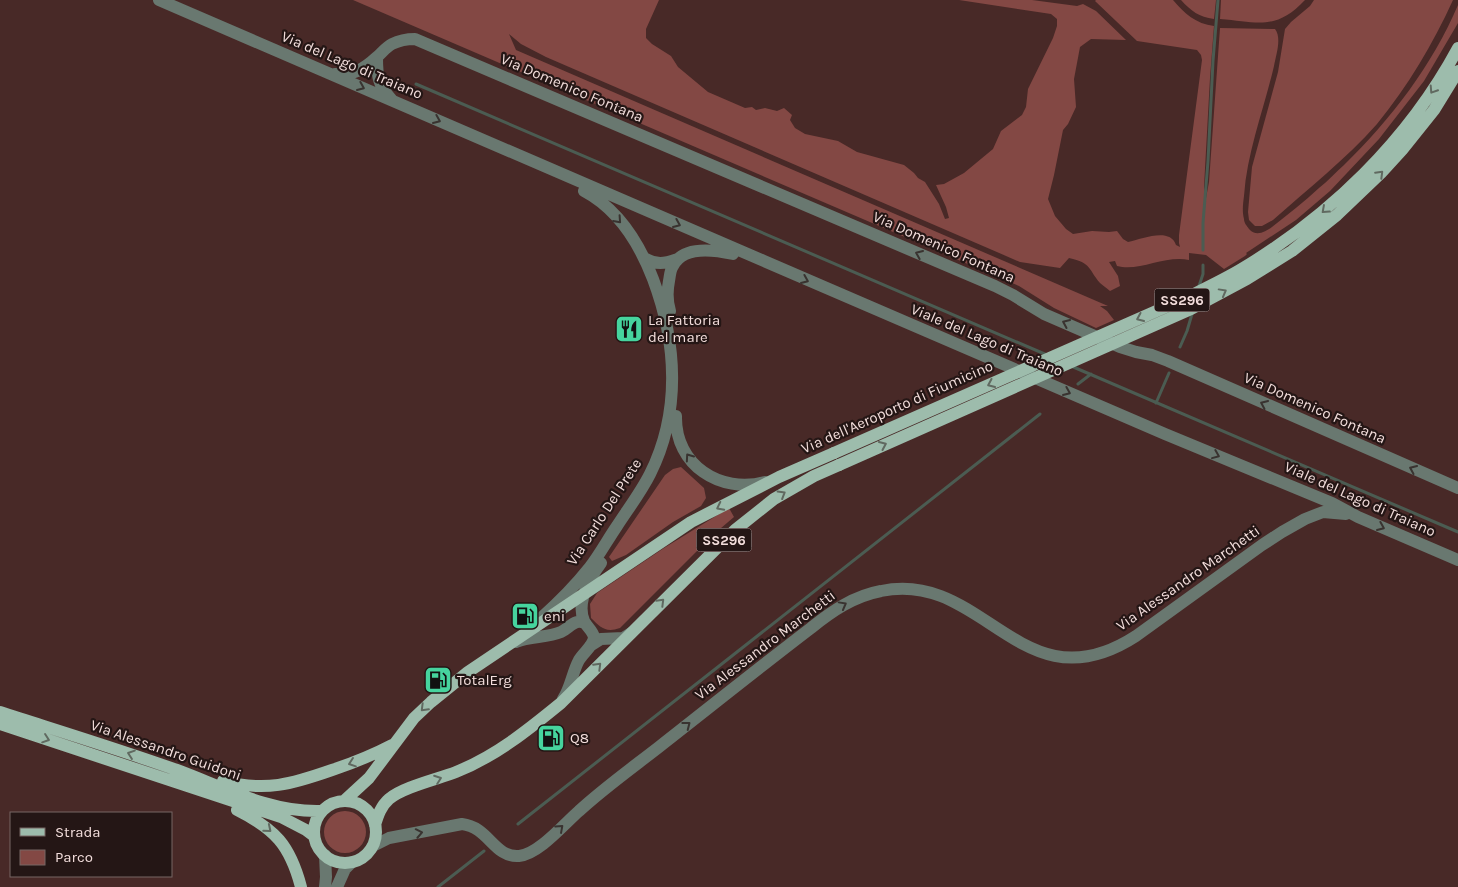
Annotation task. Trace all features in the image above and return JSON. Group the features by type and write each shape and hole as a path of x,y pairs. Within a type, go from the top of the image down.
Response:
{"main road":[{"name":"Via dell'Aeroporto di Fiumicino","path":"375,825 380,809 398,793 457,772 508,744 532,728 561,703 728,536 754,514 836,459 1186,298 1239,270 1281,243 1320,214 1389,147 1426,101 1458,48"},
{"name":"Via dell'Aeroporto di Fiumicino","path":"344,801 369,778 414,718 468,672 691,522 780,477 836,459 1192,310 1292,251 1337,215 1381,173 1434,110 1458,71"},
{"name":"Via Alessandro Guidoni","path":"0,712 177,770 228,790 275,805 306,812 322,811"},
{"name":"Via Alessandro Guidoni","path":"0,724 281,817 314,836"},
{"path":"177,770 230,783 265,786 284,785 362,760 396,743"},
{"path":"178,784 192,794 231,807 255,819 271,831 284,845 296,866 301,887"},
{"path":"344,801 354,802 371,815 375,825 375,839 372,846 362,858 352,862 341,863 330,859 320,850 314,836 316,820 328,806 344,801"}],"street":[{"name":"Via del Lago di Traiano","path":"159,0 532,161"},
{"name":"Via Domenico Fontana","path":"377,57 392,44 415,39 995,286 1044,314 1120,348 1152,355 1458,488"},
{"path":"330,74 345,75 355,73 377,57"},
{"path":"377,57 379,83 392,101"},
{"name":"Viale del Lago di Traiano","path":"532,161 1156,431 1324,500 1358,517 1458,560"},
{"name":"Via Carlo Del Prete","path":"505,647 553,607 591,566 649,475 659,454 670,402 673,369 670,339 660,300 644,258 624,225 606,206 591,195 560,178 552,170"},
{"path":"644,258 654,263 666,264 689,253 706,250 760,260"},
{"name":"Via Carlo Del Prete","path":"588,591 598,567 659,472 667,457 672,439 679,388 678,352 668,297 668,287 672,266 678,259"},
{"path":"676,416 681,444 694,463 706,474 721,482 738,486 756,485 780,477"},
{"name":"Via Alessandro Marchetti","path":"372,846 389,838 462,824 478,829 506,854 519,856 531,852 594,799 819,622 844,605 867,594 902,588 930,592 959,604 1034,650 1063,658 1087,657 1102,654 1128,642 1268,541 1300,522 1319,513 1327,512 1340,512 1358,517"},
{"path":"586,624 581,608 588,591"},
{"path":"505,647 524,638 559,633 577,621 586,624 594,638 578,661 571,684 561,703"},
{"path":"590,646 601,639 623,638 629,635"},
{"path":"325,856 326,882"},
{"path":"336,887 345,869 352,862"}],"green space":[{"path":"353,0 659,0 646,29 646,38 671,56 678,67 708,92 745,108 752,107 756,110 765,108 777,111 784,108 792,115 790,120 795,128 805,134 838,141 857,152 904,165 925,182 939,204 945,219 949,218 936,185 944,184 964,173 993,149 1001,131 1022,115 1026,107 1028,89 1057,26 1057,19 1051,14 959,0 1032,0 1077,6 1083,4 1096,11 1126,40 1091,39 1080,47 1074,79 1076,107 1063,130 1048,199 1055,216 1073,234 1092,231 1117,231 1128,242 1162,235 1173,240 1180,247 1179,235 1202,60 1201,55 1197,50 1137,41 1096,0 1173,0 1191,17 1202,23 1214,26 1204,187 1206,198 1209,182 1220,28 1275,29 1278,37 1277,52 1252,147 1243,205 1245,223 1255,233 1263,232 1272,227 1308,198 1344,165 1378,129 1409,91 1423,70 1448,28 1458,5 1458,23 1424,81 1379,139 1330,191 1296,220 1224,269 1206,255 1189,253 1189,260 1171,260 1134,267 1117,266 1115,261 1109,262 1118,276 1120,286 1110,291 1100,283 1089,267 1082,262 1069,258 1060,268 1020,262 546,57 521,44 509,34 516,50 1108,306 1100,306 1114,320 1096,328 1054,308 1019,286"},
{"path":"1181,0 1216,0 1214,19 1196,13"},
{"path":"1221,0 1305,0 1295,10 1285,16 1266,22 1256,22 1220,19"},
{"path":"1314,0 1453,0 1419,64 1377,124 1340,162 1273,220 1262,226 1255,226 1249,220 1248,212 1252,167 1278,72 1285,29"},
{"path":"681,467 704,488 706,498 701,506 673,522 626,555 612,561 609,557 665,475 673,469"},
{"path":"729,508 734,517 714,534 620,628 604,629 591,618 590,604 597,593 664,548"},
{"path":"349,811 357,814 363,820 366,832 363,844 357,850 341,853 333,850 327,844 324,828 327,820 333,814"}],"waterway":[{"path":"1203,250 1203,223 1218,0"},
{"path":"416,84 1047,355"},
{"path":"1199,286 1203,274 1203,265"},
{"path":"1180,347 1192,314"},
{"path":"1071,366 1458,532"},
{"path":"1156,403 1169,373"},
{"path":"1078,384 1091,374"},
{"path":"518,824 1040,414"},
{"path":"438,887 484,851"}],"place":[{"name":"La Fattoria del mare","path":"629,329"},
{"name":"eni","path":"525,616"},
{"name":"TotalErg","path":"438,680"},
{"name":"Q8","path":"551,738"}]}
